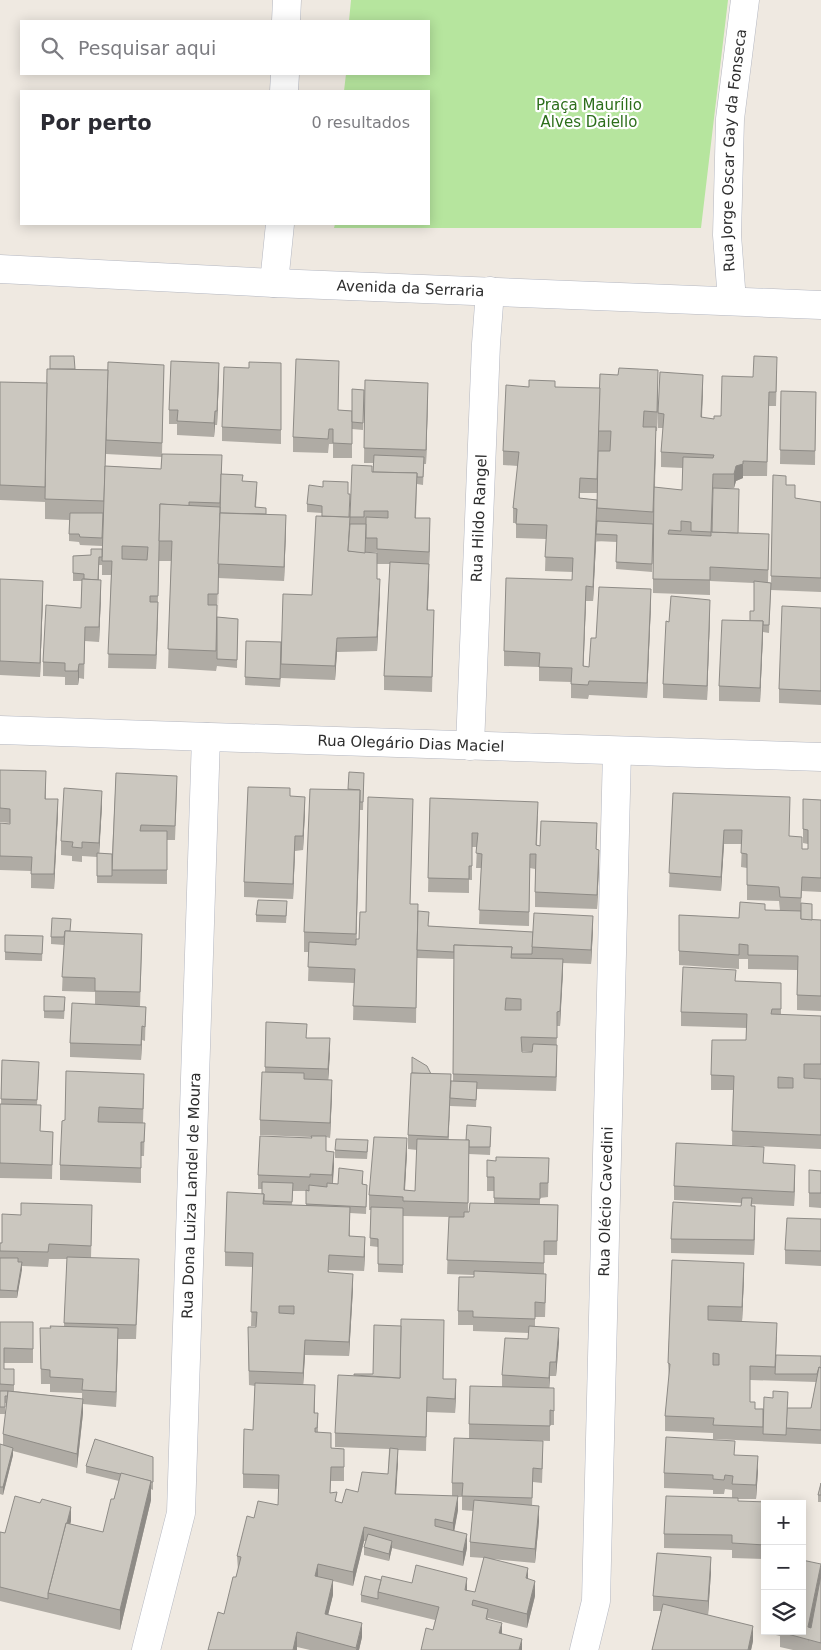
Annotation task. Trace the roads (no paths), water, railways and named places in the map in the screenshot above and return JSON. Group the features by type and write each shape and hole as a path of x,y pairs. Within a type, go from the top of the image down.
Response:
{"street":[{"path":"286,20 287,0"},
{"name":"Rua Jorge Oscar Gay da Fonseca","path":"732,301 727,235 730,119 745,0"},
{"path":"284,75 284,90"},
{"path":"274,284 280,225"},
{"name":"Avenida da Serraria","path":"0,269 274,284 821,305"},
{"name":"Rua Hildo Rangel","path":"470,746 486,344 490,291"},
{"name":"Rua Olegário Dias Maciel","path":"0,730 821,757"},
{"name":"Rua Dona Luiza Landel de Moura","path":"146,1650 181,1513 206,737"},
{"name":"Rua Olécio Cavedini","path":"584,1650 596,1601 617,751"}],"park label":[{"name":"Praça Maurílio Alves Daiello","path":"589,114"}]}
